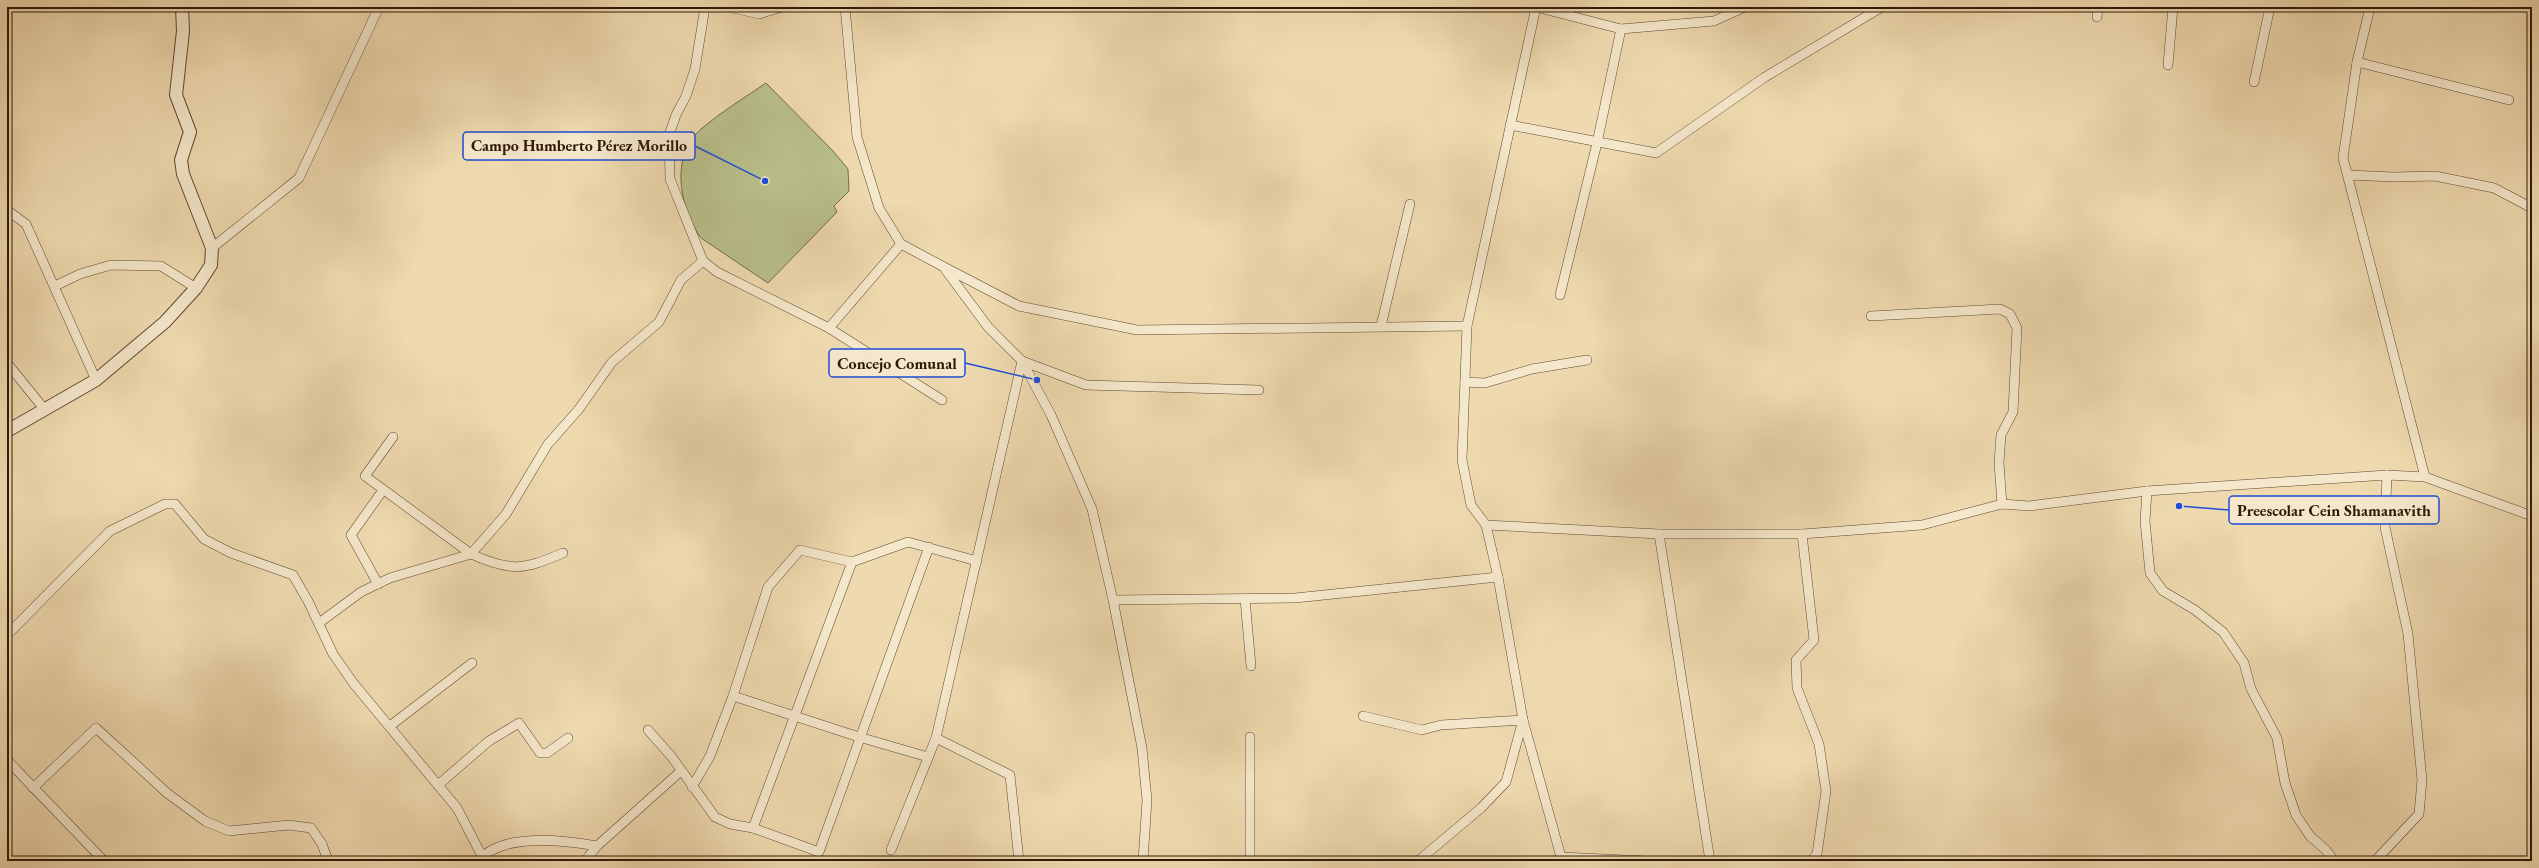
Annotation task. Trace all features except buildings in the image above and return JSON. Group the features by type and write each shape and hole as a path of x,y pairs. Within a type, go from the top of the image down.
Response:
{"street":[{"path":"7,431 96,380 165,322 196,288 211,265 212,248 183,174 181,160 190,132 176,96 183,31 182,7"},
{"path":"212,248 299,178 379,7"},
{"path":"705,7 695,69 686,96 676,115 669,135 670,179 703,261 717,272 829,328 942,400"},
{"path":"729,7 759,14 782,7"},
{"path":"846,7 857,137 879,208 901,244 944,268 1019,306 1137,330 1467,326"},
{"path":"1646,861 1561,857 1523,720 1498,578 1486,525 1471,505 1462,460 1467,326 1536,7 1621,28 1714,21 1745,7"},
{"path":"1510,125 1597,143 1656,153 1765,77 1882,7"},
{"path":"2097,17 2098,7"},
{"path":"2168,65 2173,7"},
{"path":"2254,82 2270,7"},
{"path":"2370,7 2357,62 2344,158 2425,477"},
{"path":"1560,295 1597,143 1621,28"},
{"path":"2357,62 2508,100"},
{"path":"2348,175 2393,177 2435,176 2494,188 2532,208"},
{"path":"1381,326 1410,204"},
{"path":"7,210 26,224 96,380"},
{"path":"829,328 901,244"},
{"path":"319,623 361,592 378,584 471,554 506,514 548,444 579,409 612,362 659,322 681,280 703,261"},
{"path":"55,286 80,274 111,265 118,265 161,266 196,288"},
{"path":"944,268 988,327 1022,362 1051,415 1092,509 1113,600 1142,748 1147,800 1143,861"},
{"path":"1871,316 2000,309 2014,318 2017,328 2013,412 2001,435 1999,464 2002,504"},
{"path":"1465,382 1485,383 1532,369 1587,360"},
{"path":"1022,362 1086,385 1259,390"},
{"path":"891,850 936,738 1022,362"},
{"path":"7,363 45,410"},
{"path":"393,436 365,476 471,554 493,564 519,568 563,553"},
{"path":"2375,861 2419,814 2422,780 2408,634 2385,528 2387,475"},
{"path":"1486,525 1659,534 1802,534 1922,525 2002,504 2029,506 2147,491 2387,475 2425,477 2532,516"},
{"path":"378,584 352,535 383,490"},
{"path":"2147,491 2145,521 2150,574 2163,591 2195,610 2222,632 2244,663 2251,689 2277,738 2285,783 2296,814 2310,836 2326,850 2334,861"},
{"path":"7,632 11,631 110,530 165,504 175,504 204,539 231,553 293,575 319,623 333,654 354,684 457,808 480,859 497,849 529,840 559,840 596,846"},
{"path":"1659,534 1710,861"},
{"path":"1802,534 1814,640 1796,660 1798,688 1819,744 1826,791 1818,854 1811,861"},
{"path":"692,787 710,756 733,696 768,587 800,550 852,562 908,542 977,561"},
{"path":"648,730 671,756 692,787 715,816 730,824 753,828 819,852 859,737 929,547"},
{"path":"753,828 852,562"},
{"path":"1113,600 1295,598 1498,578"},
{"path":"1245,599 1251,666"},
{"path":"390,726 472,664"},
{"path":"733,696 859,737 928,757"},
{"path":"1363,716 1422,730 1441,725 1523,720"},
{"path":"1418,861 1481,808 1506,782 1523,720"},
{"path":"438,785 489,741 519,723 540,753 547,753 568,738"},
{"path":"33,788 96,728 167,794 205,821 229,831 290,825 311,828 322,844 328,861"},
{"path":"1250,737 1250,861"},
{"path":"936,738 1010,775 1019,861"},
{"path":"7,760 104,861"},
{"path":"585,861 596,846 681,771"}],"green space":[{"path":"766,83 833,151 848,169 849,191 834,206 837,212 768,283 701,238 688,212 683,198 681,183 681,168 691,140 701,129"}],"place":[{"name":"Campo Humberto Pérez Morillo","path":"765,181"},
{"name":"Concejo Comunal","path":"1037,380"},
{"name":"Preescolar Cein Shamanavith","path":"2179,506"}]}
